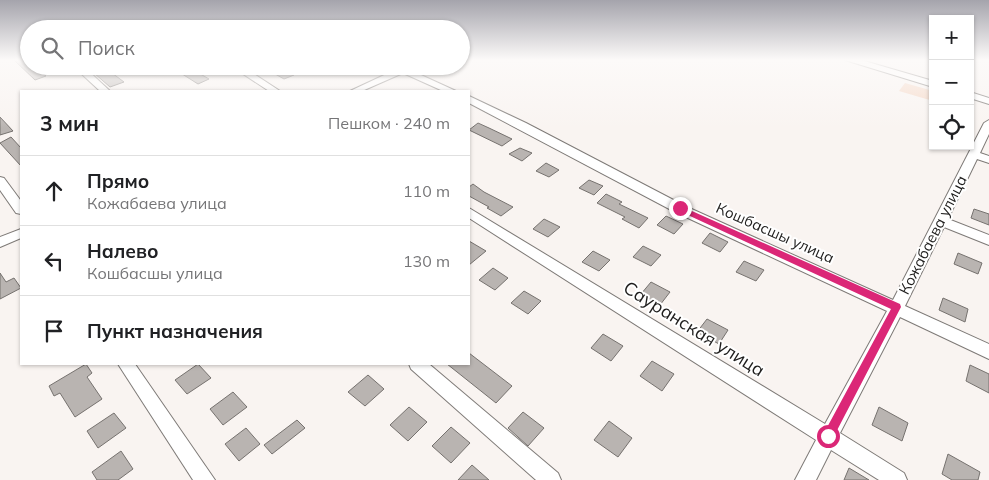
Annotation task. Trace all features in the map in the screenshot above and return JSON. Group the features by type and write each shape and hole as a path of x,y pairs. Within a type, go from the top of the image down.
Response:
{"street":[{"path":"262,82 273,90"},
{"path":"356,90 372,82"},
{"path":"434,82 449,90"},
{"path":"974,96 989,100"},
{"name":"Кошбасшы улица","path":"470,99 515,120 680,208 897,307 989,352"},
{"name":"Кожабаева улица","path":"805,480 897,307 989,123"},
{"path":"973,154 989,160"},
{"path":"0,181 20,209"},
{"name":"Сауранская улица","path":"470,213 897,480"},
{"path":"940,221 989,240"},
{"path":"0,242 20,233"},
{"path":"127,365 204,480"},
{"path":"418,365 551,480"}],"shaded area":[{"path":"905,83 929,90 929,100 899,91"}],"building":[{"path":"105,82 123,82 110,87"},
{"path":"0,117 13,131 0,135"},
{"path":"478,123 512,139 502,146 470,129"},
{"path":"11,137 20,147 20,165 0,143"},
{"path":"520,148 532,153 522,161 509,154"},
{"path":"546,163 559,170 549,177 536,171"},
{"path":"589,180 603,186 594,195 579,188"},
{"path":"473,184 513,207 501,216 470,197 470,186"},
{"path":"606,194 622,202 619,204 648,218 639,228 622,219 625,217 597,203"},
{"path":"974,209 989,214 989,225 971,218"},
{"path":"666,216 683,224 674,234 657,225"},
{"path":"544,219 560,227 548,237 533,229"},
{"path":"710,233 728,242 720,252 702,243"},
{"path":"470,242 486,251 470,264"},
{"path":"643,246 661,255 651,266 633,257"},
{"path":"593,251 610,260 599,271 582,262"},
{"path":"958,253 982,263 978,274 954,264"},
{"path":"744,261 764,270 756,281 736,272"},
{"path":"493,268 508,278 495,290 479,280"},
{"path":"0,273 6,282 14,278 20,289 0,299"},
{"path":"651,282 670,292 660,305 641,294"},
{"path":"524,291 541,301 528,314 511,303"},
{"path":"943,298 968,309 965,322 939,310"},
{"path":"707,319 728,330 719,344 697,332"},
{"path":"603,334 623,346 611,361 591,348"},
{"path":"470,354 512,386 496,403 448,365 470,365"},
{"path":"652,361 674,374 662,391 640,376"},
{"path":"87,365 92,373 87,377 102,399 75,417 60,393 54,396 49,386"},
{"path":"197,365 199,365 211,378 187,394 175,380"},
{"path":"970,365 989,374 989,393 966,381"},
{"path":"368,375 384,389 365,406 348,392"},
{"path":"233,392 247,407 223,425 210,409"},
{"path":"409,407 427,422 408,441 390,425"},
{"path":"879,407 908,423 902,441 872,425"},
{"path":"523,412 544,428 528,446 508,428"},
{"path":"114,413 126,428 98,448 87,431"},
{"path":"297,420 305,428 272,454 264,445"},
{"path":"609,421 632,438 618,457 594,440"},
{"path":"451,427 470,443 451,463 432,446"},
{"path":"246,428 260,444 239,461 225,444"},
{"path":"121,451 133,469 118,480 97,480 92,472"},
{"path":"948,454 980,472 978,480 952,480 942,474"},
{"path":"472,465 489,480 458,480"},
{"path":"849,468 869,480 844,480"}],"route":[{"path":"680,208 897,307 828,436"}]}
